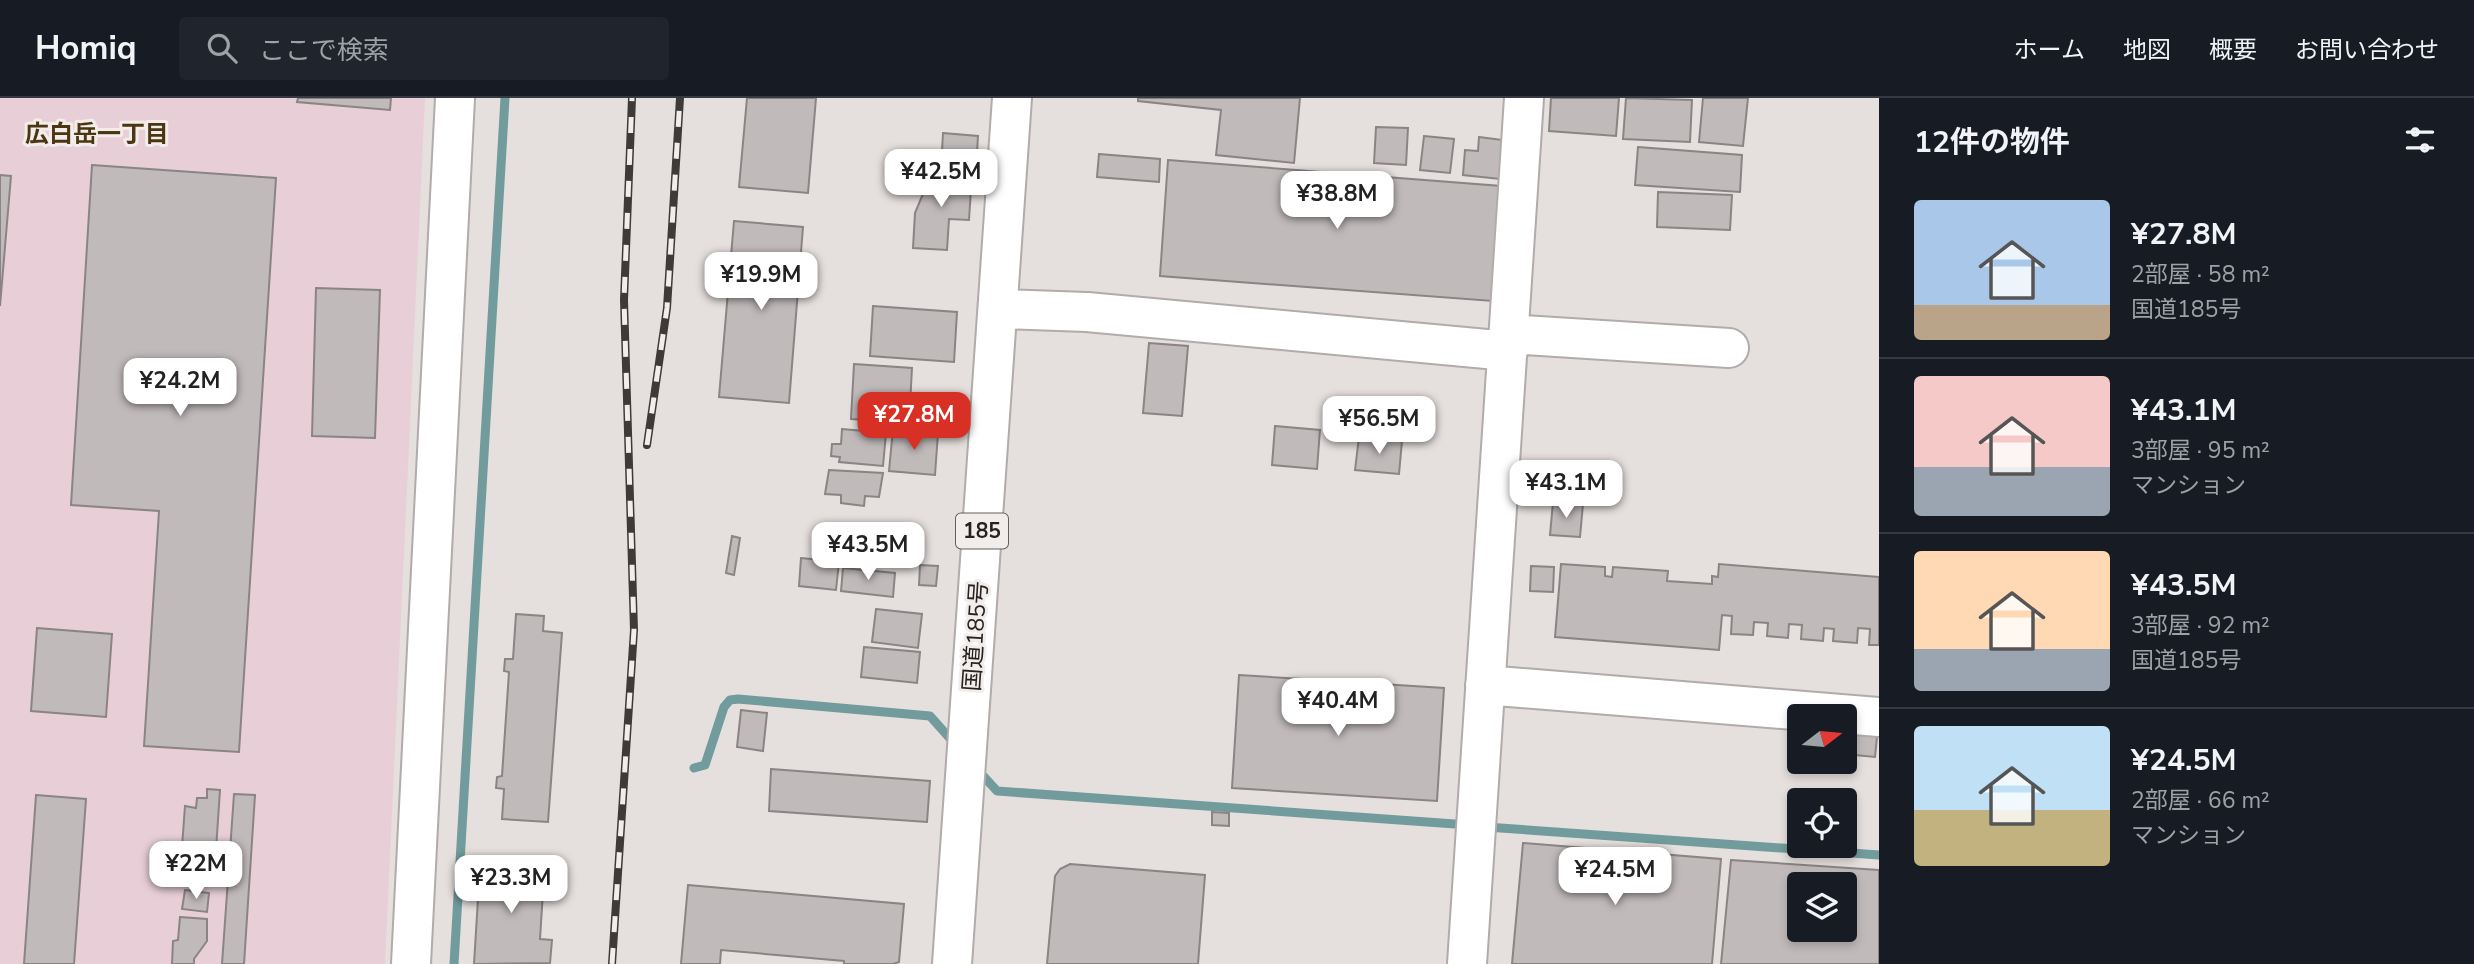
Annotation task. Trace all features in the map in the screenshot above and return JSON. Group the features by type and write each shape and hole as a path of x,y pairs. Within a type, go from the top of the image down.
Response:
{"main road":[{"path":"411,964 455,98"},
{"name":"国道185号","path":"952,964 1012,98"},
{"path":"1483,964 1488,815 1485,685 1524,98"},
{"path":"998,309 1508,343 1729,348"},
{"path":"1485,685 1879,717"},
{"path":"1467,964 1488,815"}],"shaded area":[{"path":"0,98 425,98 385,964 0,964"}],"building":[{"path":"298,98 391,98 390,110 297,102"},
{"path":"747,98 816,98 808,193 739,187"},
{"path":"1138,98 1300,98 1294,163 1216,155 1221,110 1138,101"},
{"path":"1551,98 1619,98 1616,136 1549,131"},
{"path":"1626,98 1692,100 1690,142 1623,139"},
{"path":"1703,98 1748,98 1743,146 1699,142"},
{"path":"1376,127 1408,128 1406,165 1374,163"},
{"path":"943,133 978,136 976,171 941,168"},
{"path":"1424,136 1454,139 1450,173 1420,170"},
{"path":"1479,137 1503,140 1500,179 1463,175 1465,150 1478,151"},
{"path":"1638,147 1742,155 1740,192 1635,185"},
{"path":"1099,154 1160,159 1159,182 1097,177"},
{"path":"1168,160 1514,187 1506,302 1160,276"},
{"path":"92,165 276,178 239,752 144,746 159,511 71,505"},
{"path":"932,172 972,174 969,220 949,219 947,250 913,248 915,213"},
{"path":"0,175 11,176 0,306"},
{"path":"1658,192 1732,195 1730,230 1657,227"},
{"path":"734,221 803,227 789,403 719,397"},
{"path":"316,288 380,290 375,438 312,436"},
{"path":"873,306 957,312 954,362 870,356"},
{"path":"1149,343 1188,346 1182,416 1143,413"},
{"path":"854,364 912,368 909,423 851,419"},
{"path":"1275,426 1320,430 1317,469 1272,465"},
{"path":"842,429 886,433 883,466 839,462 840,457 831,456 832,444 841,444"},
{"path":"893,429 938,433 935,475 889,471"},
{"path":"1359,437 1402,441 1399,474 1355,470"},
{"path":"829,470 883,473 879,497 865,496 864,506 841,503 841,495 825,494"},
{"path":"1553,502 1583,504 1580,537 1550,535"},
{"path":"732,536 740,538 734,575 726,573"},
{"path":"801,558 839,562 836,590 799,586"},
{"path":"1561,564 1605,567 1605,576 1612,577 1613,567 1668,571 1667,581 1712,584 1712,576 1718,577 1719,564 1879,577 1879,645 1869,645 1870,629 1858,628 1857,643 1833,641 1834,629 1824,628 1823,641 1801,639 1802,625 1789,624 1788,638 1767,636 1768,623 1754,622 1753,635 1731,634 1732,616 1722,615 1719,650 1555,637"},
{"path":"920,565 938,566 936,586 919,585"},
{"path":"1531,566 1554,567 1553,592 1530,591"},
{"path":"843,568 895,573 893,597 841,591"},
{"path":"876,609 922,614 918,648 872,642"},
{"path":"516,614 544,616 543,631 562,633 548,822 502,819 504,789 496,788 497,777 502,776 509,672 504,671 505,659 513,659"},
{"path":"37,628 112,634 106,717 31,711"},
{"path":"864,647 920,652 917,683 861,677"},
{"path":"1239,675 1444,688 1437,801 1232,788"},
{"path":"741,710 767,713 763,751 737,747"},
{"path":"1857,725 1878,727 1875,757 1857,755"},
{"path":"771,769 930,781 927,822 769,811"},
{"path":"207,789 220,790 216,850 207,849 204,883 197,881 195,876 180,874 185,806 196,808 197,798 207,798"},
{"path":"234,794 255,795 244,964 222,964"},
{"path":"36,795 86,799 74,964 24,964"},
{"path":"1212,812 1229,813 1229,826 1212,825"},
{"path":"1523,843 1721,859 1712,964 1512,964"},
{"path":"1731,860 1879,870 1879,964 1721,964"},
{"path":"491,861 533,864 534,868 543,869 542,885 557,886 556,892 543,891 540,939 552,940 550,963 474,964 480,866 491,867"},
{"path":"1070,864 1205,875 1198,964 1047,964 1055,876 1060,869"},
{"path":"688,885 904,904 899,962 844,964 844,961 721,950 720,964 681,964"},
{"path":"185,890 209,893 207,912 182,909"},
{"path":"180,917 207,919 207,941 194,959 194,964 172,964 173,941 178,940"}],"waterway":[{"path":"454,964 505,98"},
{"path":"694,768 705,765 724,707 730,700 738,699 930,716 955,744"},
{"path":"976,768 997,791 1469,825"},
{"path":"1486,827 1879,855"}],"railway":[{"path":"612,964 634,630 624,300 632,98"},
{"path":"647,445 667,308 680,98"}],"district":[{"name":"広白岳一丁目","path":"97,134"}]}
